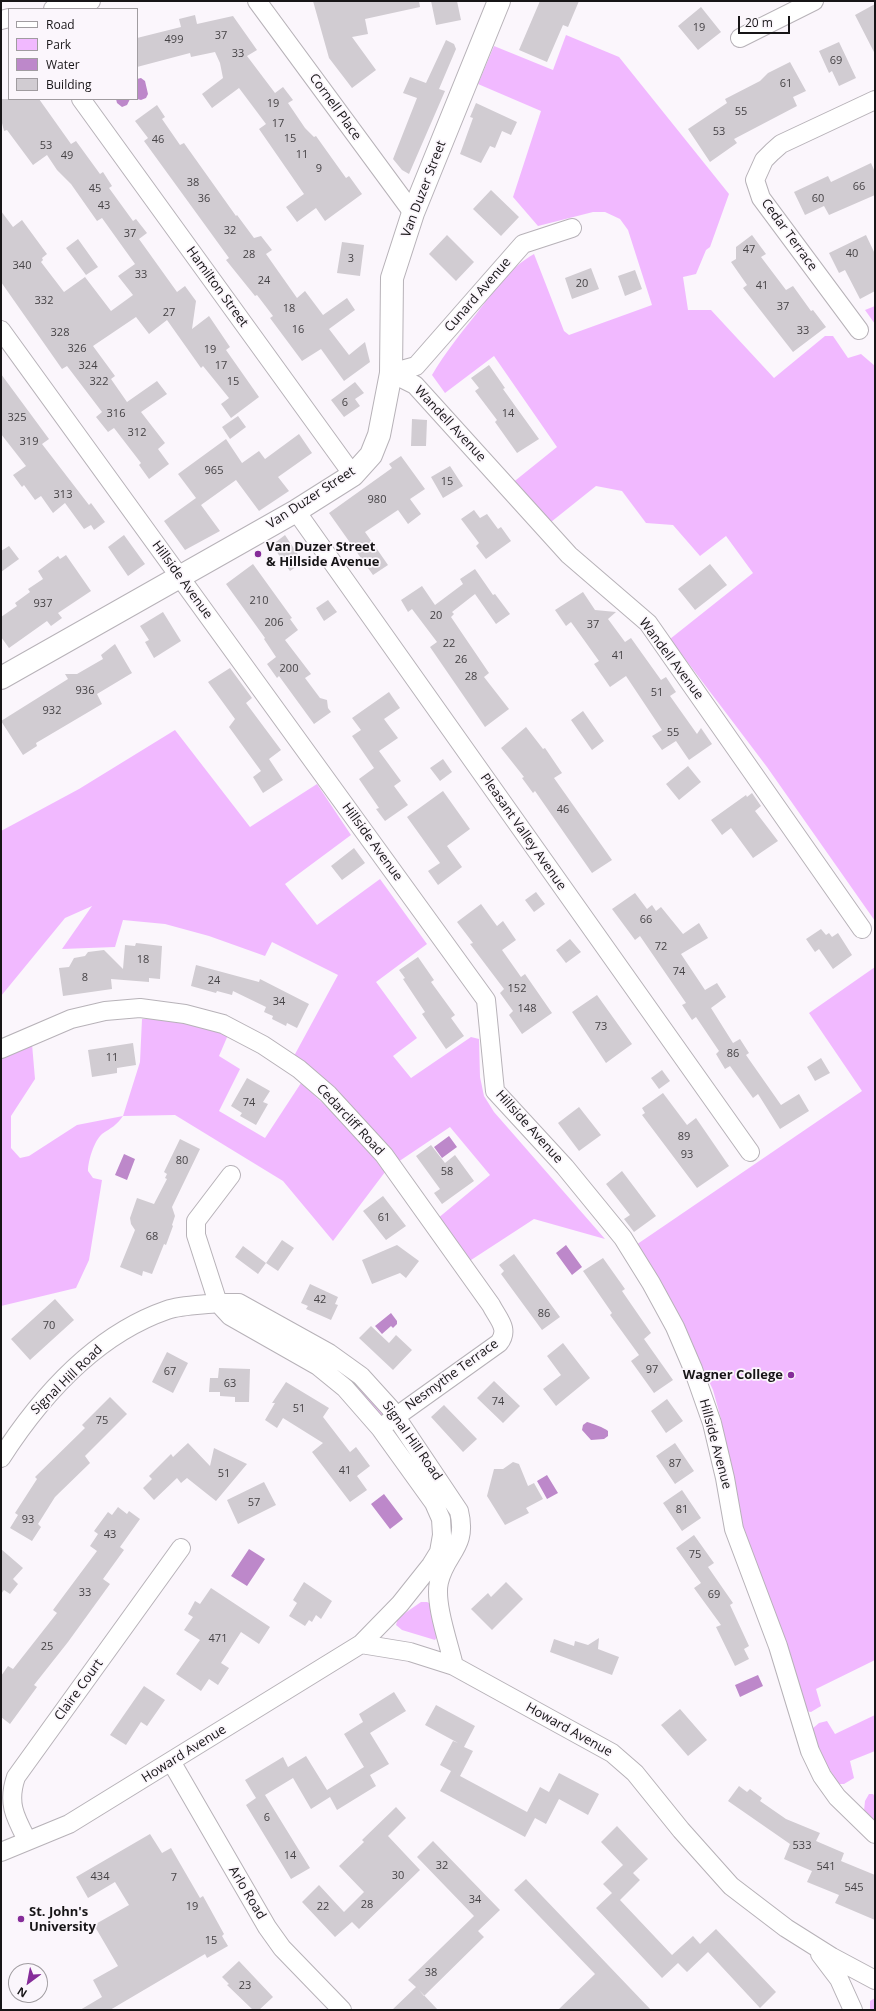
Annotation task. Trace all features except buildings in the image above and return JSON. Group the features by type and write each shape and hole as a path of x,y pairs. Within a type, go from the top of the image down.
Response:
{"main road":[{"name":"Van Duzer Street","path":"3,673 296,511 353,475 371,455 379,436 391,373 392,278 413,213 499,1"}],"street":[{"path":"58,8 91,1"},
{"name":"Cornell Place","path":"257,1 413,213"},
{"path":"740,38 814,1"},
{"name":"Hamilton Street","path":"82,100 353,475"},
{"name":"Cedar Terrace","path":"859,330 761,198 756,180 764,160 781,144 875,100"},
{"name":"Cunard Avenue","path":"391,373 416,366 524,244 572,228"},
{"name":"Hillside Avenue","path":"1,330 486,1000 495,1091 590,1196 623,1238 651,1283 675,1327 693,1369 712,1423 726,1478 734,1529 778,1646 810,1752 822,1776 837,1797 875,1834"},
{"name":"Wandell Avenue","path":"391,373 415,385 569,555 648,623 862,929"},
{"name":"Pleasant Valley Avenue","path":"296,511 750,1152"},
{"name":"Cedarcliff Road","path":"1,1049 71,1019 105,1011 140,1008 185,1014 223,1024 263,1045 299,1069 328,1094 384,1155 491,1305 504,1330 504,1336"},
{"name":"Signal Hill Road","path":"231,1175 196,1221 196,1235 218,1303 230,1316 335,1368 361,1376 373,1388 396,1417 460,1511 462,1535 456,1549 437,1569"},
{"name":"Signal Hill Road","path":"1,1458 23,1424 58,1385 97,1348 139,1321 169,1309 218,1303"},
{"name":"Nesmythe Terrace","path":"380,1428 499,1343 504,1336"},
{"name":"Signal Hill Road","path":"335,1368 345,1388 380,1428 431,1498 441,1519 442,1535 437,1569 439,1582 438,1598 454,1666"},
{"name":"Claire Court","path":"27,1840 18,1823 11,1799 16,1777 181,1548"},
{"name":"Howard Avenue","path":"1,1852 69,1824 172,1763 361,1644 437,1569"},
{"name":"Howard Avenue","path":"361,1644 410,1652 454,1666 612,1753 635,1773 681,1830 731,1886 757,1907 808,1942 832,1957 875,1980"},
{"name":"Arlo Road","path":"172,1763 257,1912 278,1942 342,2010"},
{"name":"Howard Avenue","path":"808,1942 825,1960 839,1979 853,2010"}],"green space":[{"path":"566,35 619,57 729,194 710,247 706,250 696,274 683,277 688,310 711,310 774,378 825,336 833,336 848,358 861,354 875,366 875,921 767,767 670,639 753,573 726,536 700,556 673,525 646,523 622,491 596,486 551,522 511,484 557,447 494,356 445,393 432,375 453,343 502,280 517,266 534,254 564,331 569,335 652,305 628,230 620,219 605,212 593,212 538,226 513,197 541,111 478,84 494,46 553,70"},
{"path":"875,306 875,324 865,310"},
{"path":"175,730 250,827 317,784 351,835 285,884 317,925 380,879 427,944 376,982 417,1038 393,1056 411,1078 471,1037 479,1039 480,1077 484,1096 494,1112 605,1239 534,1219 468,1262 437,1219 490,1175 450,1127 398,1162 294,1056 338,975 272,942 265,956 209,936 165,924 123,920 115,947 62,949 92,906 65,918 1,996 1,831 79,789"},
{"name":"Wagner College","path":"875,967 875,1660 816,1689 821,1706 811,1712 805,1711 747,1551 721,1419 713,1390 680,1320 633,1247 862,1091 809,1013"},
{"path":"142,1019 167,1019 202,1024 228,1035 219,1056 240,1069 219,1111 265,1138 301,1083 324,1104 366,1148 385,1172 333,1241 283,1181 175,1115 123,1116 140,1062"},
{"path":"32,1044 35,1079 11,1116 11,1148 20,1158 29,1156 77,1125 123,1116 116,1124 99,1137 90,1157 88,1171 93,1178 102,1180 89,1260 76,1288 1,1306 1,1058"},
{"path":"348,1374 387,1411 383,1418 347,1379"},
{"path":"421,1602 431,1604 437,1637 435,1640 402,1630 396,1625 398,1618"},
{"path":"875,1715 875,1751 850,1761 854,1778 844,1784 839,1784 820,1755 812,1729 819,1723 827,1721 835,1734"},
{"path":"869,1794 873,1794 875,1797 875,1825 864,1811 865,1801"},
{"path":"875,1998 875,2010 870,2010 870,2001"}],"water":[{"path":"141,78 145,81 148,94 146,98 141,100 138,99 138,79"},
{"path":"116,100 130,100 127,105 122,107 117,103"},
{"path":"449,1136 457,1147 442,1158 434,1147"},
{"path":"124,1154 135,1159 127,1180 115,1175"},
{"path":"566,1245 582,1267 572,1275 556,1253"},
{"path":"391,1313 397,1321 397,1324 393,1328 391,1326 382,1334 375,1326"},
{"path":"587,1422 608,1431 608,1436 604,1439 591,1440 582,1430 583,1425"},
{"path":"547,1475 558,1493 547,1499 537,1481"},
{"path":"384,1494 403,1519 390,1529 371,1504"},
{"path":"249,1549 265,1559 247,1586 231,1576"},
{"path":"758,1675 763,1686 740,1697 735,1685"}],"place":[{"name":"Van Duzer Street & Hillside Avenue","path":"258,554"},
{"name":"Wagner College","path":"791,1375"},
{"name":"St. John's University","path":"21,1919"}]}
